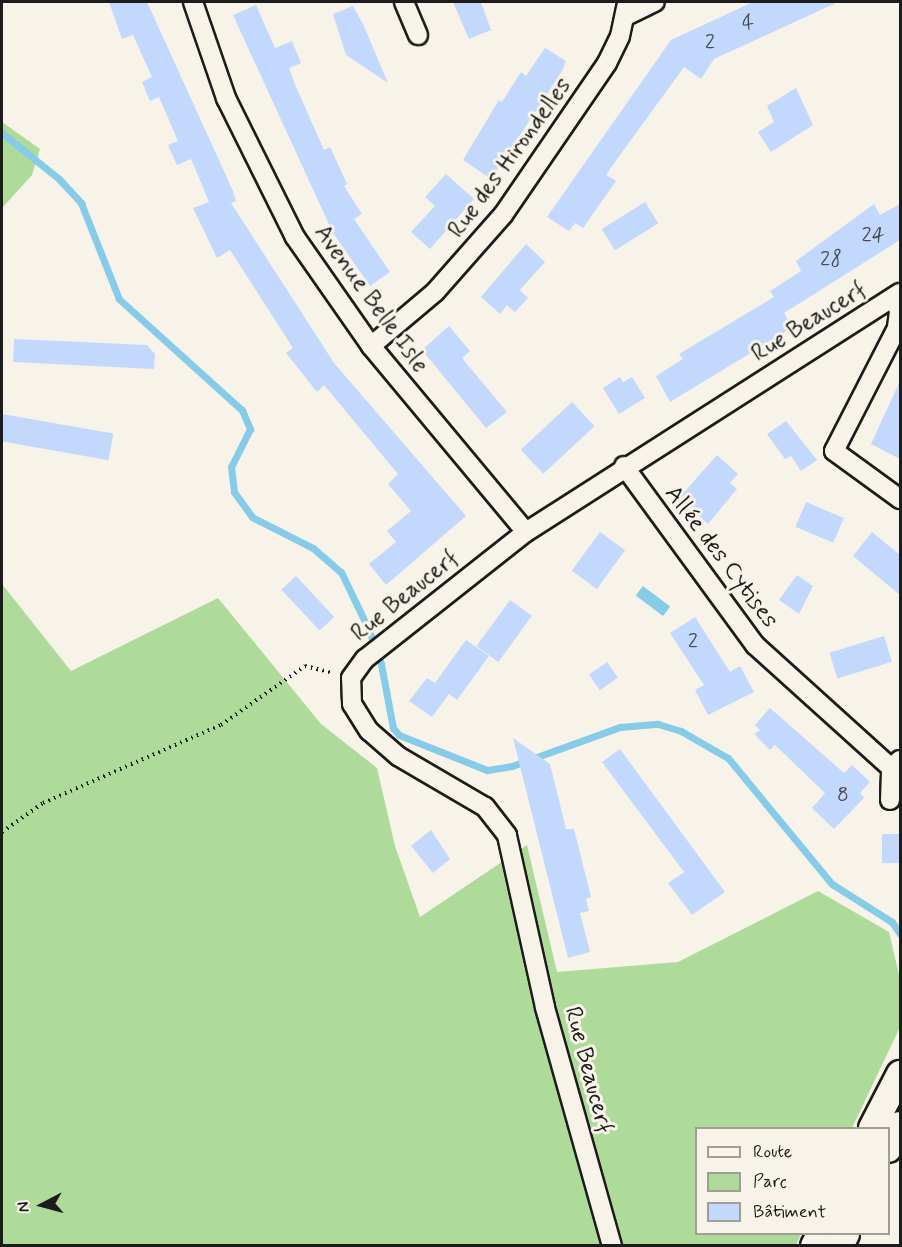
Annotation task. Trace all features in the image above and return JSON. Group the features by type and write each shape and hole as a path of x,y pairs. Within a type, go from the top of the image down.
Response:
{"main road":[{"path":"873,1127 900,1074"},
{"path":"890,1145 900,1125"}],"street":[{"name":"Avenue Belle Isle","path":"194,2 226,98 279,208 328,289 371,346 526,532"},
{"path":"404,2 418,35"},
{"path":"627,9 655,2"},
{"name":"Rue des Hirondelles","path":"371,346 435,292 503,215 608,63 627,9"},
{"name":"Rue Beaucerf","path":"612,1245 545,1007 507,836 485,807 398,756 369,731 352,704 351,678 365,659 526,532 624,466 897,295 899,311 897,328 834,451 900,499"},
{"name":"Allée des Cytises","path":"624,466 755,645 896,764 890,800"}],"path":[{"path":"2,832 44,803 221,725 305,666 351,678"}],"green space":[{"path":"2,122 40,149 32,175 2,208"},
{"path":"2,584 71,671 218,598 321,724 377,768 395,846 420,917 527,845 557,972 678,962 818,891 889,932 900,979 900,1027 852,1127 695,1127 695,1235 801,1235 796,1245 2,1245"}],"water":[{"path":"643,586 670,606 663,616 636,596"}],"building":[{"path":"109,2 147,2 233,191 236,201 231,203 334,363 466,516 386,585 369,564 396,542 387,531 411,511 388,484 398,474 324,385 317,392 286,353 293,348 230,250 217,258 193,208 209,202 200,180 191,159 177,165 168,145 178,141 159,97 150,101 142,82 152,77 133,35 122,39"},
{"path":"453,2 481,2 491,30 469,39"},
{"path":"753,2 838,2 714,59 701,79 684,67 606,175 616,181 583,228 575,223 569,231 547,217 671,40"},
{"path":"256,5 275,48 292,41 301,63 289,68 296,87 324,150 330,147 347,184 344,186 362,214 354,219 390,272 370,286 333,233 233,15"},
{"path":"353,6 388,83 346,55 333,14"},
{"path":"545,48 566,61 562,71 491,179 463,160 499,100 502,102 521,72 526,76"},
{"path":"796,88 813,125 771,152 758,132 774,122 767,106"},
{"path":"446,174 474,199 430,249 411,232 435,206 425,197"},
{"path":"645,202 658,223 615,250 602,229"},
{"path":"874,204 880,215 900,204 900,240 784,313 793,327 670,402 656,376 683,359 679,354 774,297 770,291 801,271 796,261"},
{"path":"526,244 545,262 520,290 528,298 515,312 507,305 500,314 481,297"},
{"path":"449,326 470,351 462,358 507,412 486,428 422,350"},
{"path":"14,339 147,345 155,354 154,369 13,362"},
{"path":"620,377 623,382 632,377 645,398 619,414 603,388"},
{"path":"900,381 900,459 871,444"},
{"path":"572,402 595,426 543,474 521,450"},
{"path":"2,414 113,434 109,460 2,441"},
{"path":"786,421 817,460 801,471 791,456 785,459 767,434"},
{"path":"717,455 738,474 730,483 737,489 708,524 679,498"},
{"path":"806,502 844,518 833,543 795,527"},
{"path":"600,532 625,550 597,589 572,571"},
{"path":"872,532 900,555 900,595 853,556"},
{"path":"797,575 813,586 799,614 779,600"},
{"path":"296,576 334,617 320,631 281,590"},
{"path":"510,600 532,616 498,662 476,646"},
{"path":"695,617 730,672 740,666 754,692 708,715 695,690 704,685 670,633"},
{"path":"884,636 892,662 837,678 829,653"},
{"path":"466,640 489,656 457,700 449,694 432,717 409,701 427,678 435,683"},
{"path":"607,662 618,678 600,690 589,675"},
{"path":"770,708 844,773 852,765 870,782 860,793 864,798 834,829 812,808 825,793 775,745 770,750 754,734 760,730 755,725"},
{"path":"513,738 550,764 566,829 574,829 591,897 586,899 589,911 580,913 590,952 568,958"},
{"path":"620,749 725,892 692,915 668,883 684,872 602,762"},
{"path":"431,830 450,859 433,873 411,846"},
{"path":"882,834 900,834 900,863 882,863"}],"waterway":[{"path":"2,133 59,179 81,203 119,299 242,410 250,429 231,467 234,492 252,517 313,548 341,572 368,628 381,664 393,728 399,735 487,770 512,766 620,727 658,724 681,731 728,758 832,884 892,922 900,934"}]}
